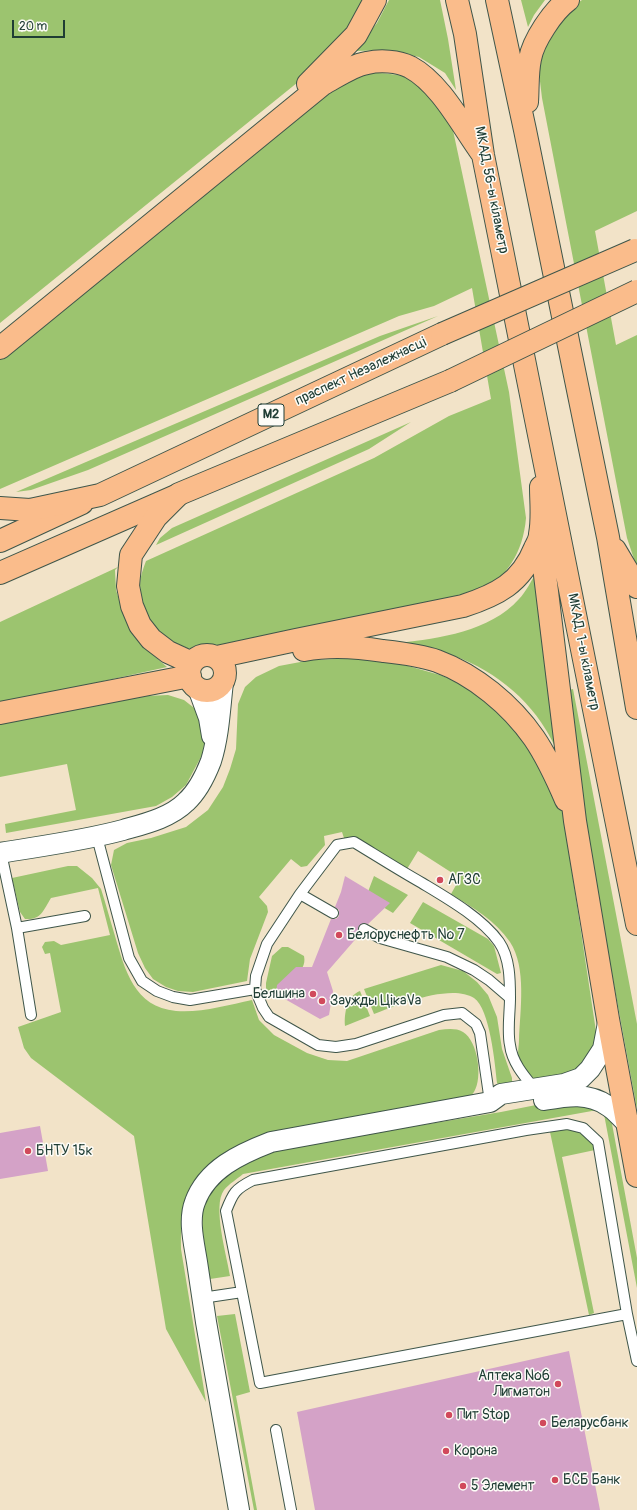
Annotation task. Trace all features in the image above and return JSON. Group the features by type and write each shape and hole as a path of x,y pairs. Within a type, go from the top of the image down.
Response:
{"main road":[{"path":"0,334 120,238 310,82 356,35 375,0"},
{"name":"МКАД, 56-ы кіламетр","path":"457,0 465,34 483,155 529,380"},
{"path":"497,0 526,130 608,537 637,708"},
{"path":"526,130 530,58 536,42 553,16 568,0"},
{"path":"0,348 323,84 366,63 390,62 409,67 425,78 442,96 483,155"},
{"name":"праспект Незалежнасці","path":"0,541 442,334 636,249"},
{"path":"0,573 179,494 450,382 637,291"},
{"name":"МКАД, 1-ы кіламетр","path":"529,380 637,924"},
{"path":"541,444 540,534 576,821 608,1020 637,1176"},
{"path":"179,494 156,517 131,555 128,586 132,606 140,625 151,640 168,652 193,676 204,691 218,687 222,669"},
{"path":"0,508 30,510 100,495"},
{"path":"222,669 296,640 463,606 489,598 509,585 522,571 531,557 540,534"},
{"path":"608,537 637,587"},
{"path":"222,669 270,656 316,648 363,648 406,654 437,661 462,673 488,690 510,710 534,738 553,771 576,821"},
{"path":"193,676 197,658 203,655 211,655 222,669"},
{"path":"0,713 193,676"}],"street":[{"path":"1,853 97,837 147,824 170,813 187,802 199,786 215,747 222,669"},
{"path":"193,676 209,718 215,747"},
{"path":"239,1510 202,1298 192,1228 194,1203 203,1186 216,1171 231,1160 248,1151 271,1142 490,1102 501,1094 564,1084 581,1078 590,1069 603,1049 608,1020"},
{"path":"490,1102 503,1107 566,1096 584,1096 596,1099 610,1106 627,1123"}],"lane":[{"path":"97,837 129,958 142,981 157,991 173,997 190,1000 255,989"},
{"path":"490,1102 480,1034 476,1024 462,1013 444,1015 356,1044 336,1047 318,1045 268,1017 255,989 256,976 267,944 300,894 337,845 354,842 454,903 487,929 500,943 507,961 510,978 510,1045 513,1058 522,1074 534,1088"},
{"path":"1,853 17,928 31,1015"},
{"path":"300,894 333,913"},
{"path":"17,928 85,916"},
{"path":"364,929 380,938 447,957 467,966 489,980 510,998"},
{"path":"627,1314 260,1383 226,1211 239,1187 253,1180 519,1131 567,1124 583,1128 598,1142 627,1314 637,1361"},
{"path":"202,1298 242,1292"},
{"path":"276,1430 292,1510"}],"green space":[{"path":"0,0 365,0 351,26 308,74 0,323"},
{"path":"389,0 440,0 456,90 445,73 419,57 389,50 355,51 377,23"},
{"path":"521,0 545,0 534,15 528,27"},
{"path":"582,0 637,0 637,211 595,231 616,345 637,335 637,568 627,538 542,98 539,73 540,59 543,48 567,10"},
{"path":"366,73 384,73 413,80 429,93 451,121 509,392 526,518 521,542 517,553 505,572 489,588 479,595 384,617 201,651 181,646 172,643 158,634 147,614 142,599 140,585 141,576 146,561 374,458 449,416 491,399 472,288 434,306 399,316 0,489 0,357 331,91"},
{"path":"438,316 88,470 31,490 16,492 380,336"},
{"path":"411,422 369,449 156,545 160,538 172,528"},
{"path":"118,567 115,570 116,590 122,609 145,648 167,667 0,704 0,622"},
{"path":"536,573 556,749 537,716 500,680 470,662 454,656 428,648 399,643 431,639 463,632 493,619 507,610 519,599"},
{"path":"363,658 401,664 440,675 468,686 513,724 561,799 597,1038 590,1065 541,1083 527,1073 520,1063 518,1055 521,1003 521,977 519,964 510,942 504,934 491,921 451,894 460,878 418,851 407,869 345,841 342,832 324,836 325,845 307,866 301,867 291,859 259,897 267,906 268,912 250,959 247,981 193,992 178,991 166,987 153,979 145,968 138,953 111,865 114,850 127,843 151,838 186,827 208,810 223,787 236,749 238,704 245,687 256,677 279,666 311,660"},
{"path":"573,689 637,1024 637,1109 578,790 569,690"},
{"path":"168,695 184,700 198,711 205,735 203,753 186,785 172,797 156,806 6,833 5,824 76,810 67,764 0,777 0,723 146,696"},
{"path":"68,866 77,866 92,878 101,889 128,974 141,994 150,1002 162,1008 176,1011 195,1011 252,1000 259,1020 274,1035 307,1053 328,1060 347,1061 439,1030 458,1030 463,1032 472,1043 478,1060 477,1086 466,1101 220,1157 197,1177 191,1185 184,1202 181,1249 206,1402 166,1329 134,1136 31,1058 24,1048 18,1027 61,1012 50,953 45,954 42,947 45,942 54,941 61,945 110,935 98,888 51,898 41,914 35,918 25,919 20,912 12,878"},
{"path":"374,876 408,895 393,913 366,897"},
{"path":"423,902 488,939 494,946 501,973 497,974 410,923"},
{"path":"282,947 288,947 304,956 304,962 299,973 294,978 273,993 269,994 266,988 266,983 272,956"},
{"path":"441,965 463,971 477,982 488,995 497,1017 502,1049 512,1078 512,1088 502,1089 497,1083 488,1025 480,1004 474,998 464,994 438,994 410,1001 374,1014 364,989"},
{"path":"360,991 370,1016 345,1026 345,1016 349,1001 356,993"},
{"path":"566,1099 590,1100 601,1104 610,1113 637,1258 637,1288 603,1109 243,1174 224,1190 219,1207 221,1232 230,1276 210,1279 203,1224 203,1208 207,1194 215,1180 228,1167 247,1154 501,1112"},
{"path":"576,1127 592,1133 595,1150 562,1157 594,1313 589,1315 550,1132"},
{"path":"235,1314 250,1392 236,1396 257,1510 254,1510 217,1316"}],"building":[{"path":"345,876 390,903 368,924 364,923 359,926 358,929 360,934 327,972 333,991 329,1015 320,1019 276,994 277,985 296,967 312,967 331,919 336,919 339,916 339,910 335,907"},
{"name":"БНТУ 15к","path":"40,1126 48,1171 0,1179 0,1133"},
{"name":"Корона","path":"569,1351 600,1510 315,1510 297,1412"}],"place":[{"name":"АГЗС","path":"440,880"},
{"name":"Белоруснефть № 7","path":"339,935"},
{"name":"Белшина","path":"313,994"},
{"name":"Заужды ЦікаVа","path":"322,1001"},
{"name":"БНТУ 15к","path":"28,1151"},
{"name":"Аптека №6 Лигматон","path":"558,1384"},
{"name":"Пит Stop","path":"449,1415"},
{"name":"Беларусбанк","path":"543,1423"},
{"name":"Корона","path":"446,1451"},
{"name":"БСБ Банк","path":"555,1480"},
{"name":"5 Элемент","path":"463,1486"}]}
